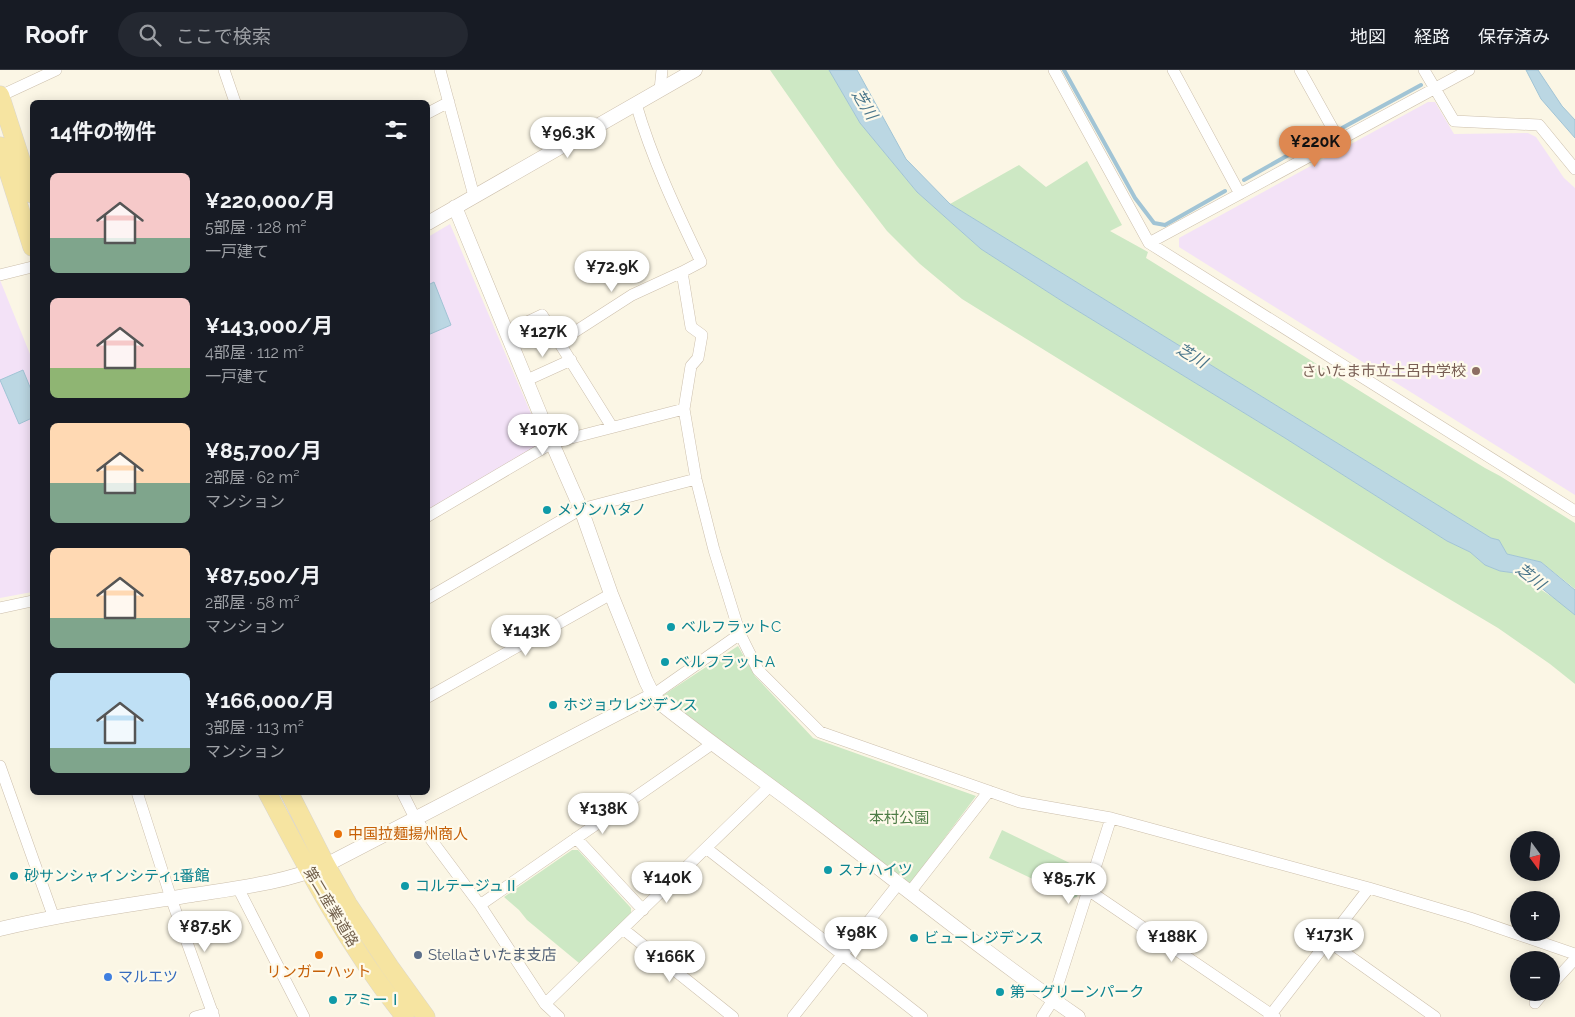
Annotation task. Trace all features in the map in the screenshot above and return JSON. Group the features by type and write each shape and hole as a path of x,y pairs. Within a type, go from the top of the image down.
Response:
{"main road":[{"path":"0,95 30,188"},
{"path":"0,146 30,241"},
{"name":"第二産業道路","path":"269,795 318,869 348,904 426,1017"},
{"name":"第二産業道路","path":"290,795 318,869 358,951 405,1017"}],"street":[{"path":"0,95 56,70"},
{"path":"224,70 234,100"},
{"path":"440,70 474,196"},
{"path":"660,90 662,70"},
{"path":"430,222 695,70"},
{"path":"1054,70 1149,243 1575,510"},
{"path":"1173,70 1240,194"},
{"path":"1300,70 1339,140"},
{"path":"1424,70 1454,121 1539,125 1575,169"},
{"path":"1149,243 1469,70"},
{"path":"430,112 449,102"},
{"path":"559,342 632,295 701,262 678,215 652,153 636,104"},
{"path":"455,207 581,509 611,594 653,694 660,702 712,744 771,785 904,888 1078,1017"},
{"path":"0,275 30,268"},
{"path":"682,272 691,328 702,335 698,358 691,366 684,409 696,479 714,550 740,634 758,670 820,732 1020,802 1111,818 1369,888 1470,918 1575,954"},
{"path":"506,332 542,315 612,427"},
{"path":"526,380 570,360"},
{"path":"430,515 552,443 684,409"},
{"path":"430,597 581,509 696,479"},
{"path":"430,696 611,594"},
{"path":"0,608 30,601"},
{"path":"0,929 54,918 238,888 318,869 653,694 740,634"},
{"path":"480,905 712,744"},
{"path":"0,766 54,918"},
{"path":"545,1004 771,785"},
{"path":"793,1017 842,955 904,888 988,790"},
{"path":"138,795 171,898 214,1015 195,1017"},
{"path":"404,795 415,818 480,905 545,1004 558,1017"},
{"path":"1042,1017 1053,1000 1111,818"},
{"path":"576,838 642,910"},
{"path":"706,848 922,1017"},
{"path":"238,888 304,1017"},
{"path":"1088,890 1271,1016 1369,888"},
{"path":"623,928 732,1017"},
{"path":"1328,942 1435,1017"},
{"path":"1560,975 1575,959"}],"shaded area":[{"name":"さいたま市立土呂中学校","path":"1428,102 1435,102 1454,134 1528,133 1536,137 1564,178 1575,188 1575,495 1179,247 1179,238"},
{"path":"450,224 544,444 430,510 430,236"},
{"path":"0,280 30,354 30,592 0,598"}],"green space":[{"path":"770,70 829,70 860,123 917,192 981,249 1447,541 1470,552 1485,565 1500,571 1515,573 1560,602 1575,615 1575,684 1498,628 1387,562 962,299 920,264 887,231 837,166"},
{"path":"1087,161 1122,225 1110,231 1148,252 1146,258 1575,523 1575,589 1541,562 1507,554 1499,540 1491,538 950,204 1019,165 1046,187"},
{"name":"本村公園","path":"738,646 755,676 813,738 976,796 910,884 662,696"},
{"path":"1002,830 1084,870 1077,897 1072,898 989,858"},
{"path":"572,850 578,850 631,908 631,914 579,963 527,920 504,897"}],"water":[{"name":"芝川","path":"829,70 857,70 906,159 950,204 1491,538 1499,540 1507,554 1541,562 1575,590 1575,615 1539,586 1515,573 1500,571 1485,565 1470,552 1447,541 981,249 917,192 860,123"},
{"path":"1526,70 1538,70 1562,106 1575,120 1575,138 1541,99"},
{"path":"434,282 451,325 430,334 430,284"},
{"path":"23,370 30,387 30,419 19,424 0,380"}],"waterway":[{"path":"1064,70 1135,198 1154,223 1165,225 1225,191"},
{"path":"1342,128 1421,85"},
{"path":"1244,180 1324,135"}],"place":[{"name":"さいたま市立土呂中学校","path":"1476,371"},
{"name":"メゾンハタノ","path":"547,510"},
{"name":"ベルフラットC","path":"671,627"},
{"name":"ベルフラットA","path":"665,662"},
{"name":"ホジョウレジデンス","path":"553,705"},
{"name":"中国拉麺揚州商人","path":"338,834"},
{"name":"スナハイツ","path":"828,870"},
{"name":"砂サンシャインシティ1番館","path":"14,876"},
{"name":"コルテージュⅡ","path":"405,886"},
{"name":"ビューレジデンス","path":"914,938"},
{"name":"リンガーハット","path":"319,955"},
{"name":"Stellaさいたま支店","path":"418,955"},
{"name":"マルエツ","path":"108,977"},
{"name":"第一グリーンパーク","path":"1000,992"},
{"name":"アミーⅠ","path":"333,1000"}]}
